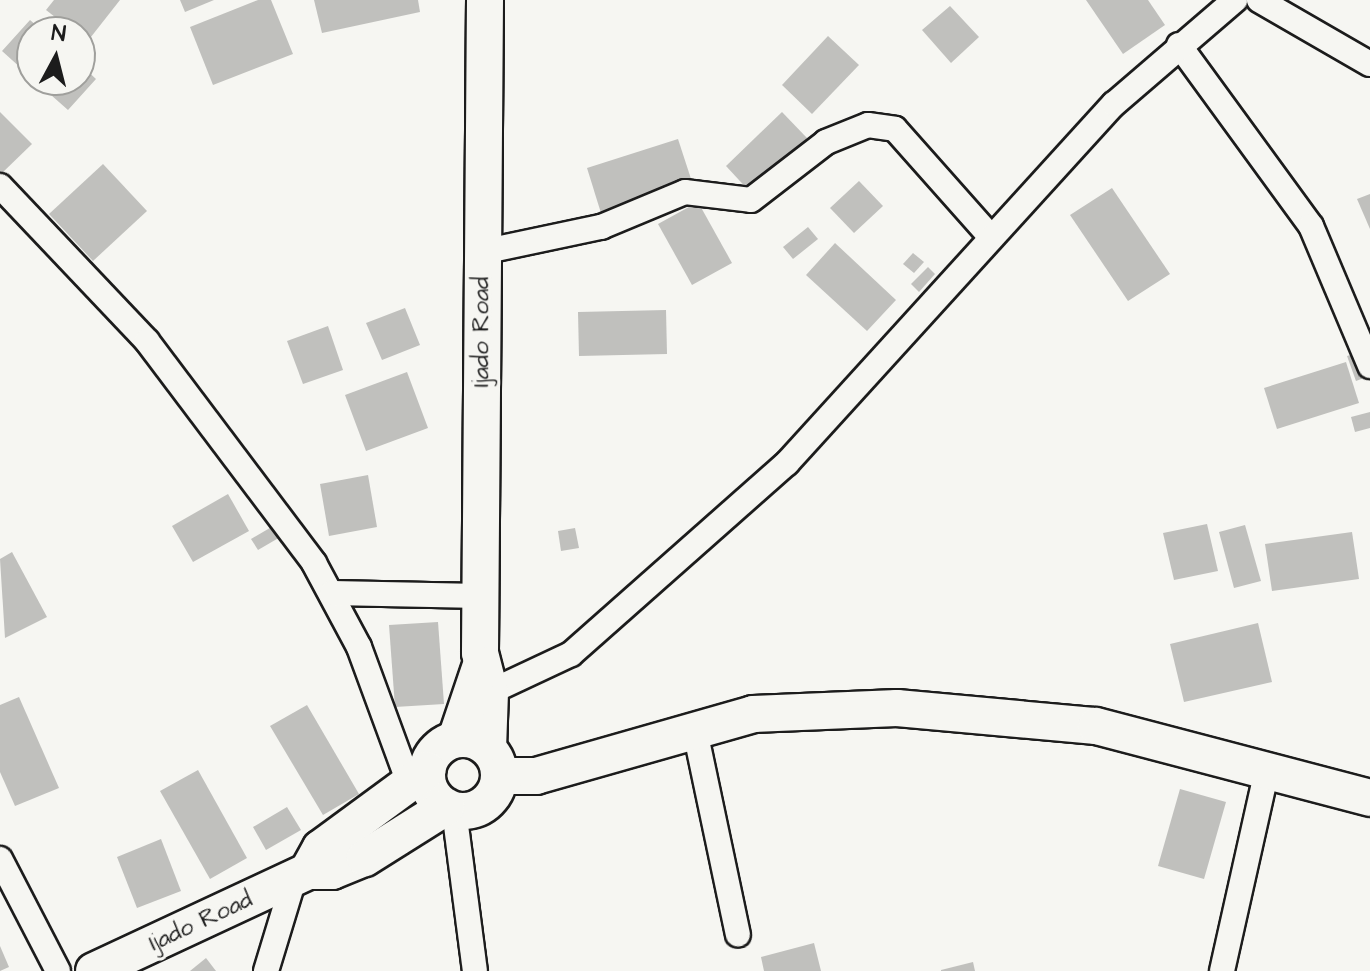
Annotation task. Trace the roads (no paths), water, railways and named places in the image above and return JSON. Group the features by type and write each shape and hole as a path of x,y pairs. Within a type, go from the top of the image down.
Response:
{"street":[{"name":"Ijado Road","path":"94,971 301,875 332,871 365,858 450,808 486,804 481,754 486,678 481,596 485,0"},
{"path":"486,678 571,654 787,463 990,236 1179,45 1235,0"},
{"path":"1259,0 1370,64"},
{"path":"1179,45 1311,226 1370,366"},
{"path":"482,252 601,227 685,192 751,200 826,142 868,125 895,129 990,236"},
{"path":"0,186 147,341 332,593 418,777 433,795 450,808 475,971"},
{"path":"332,593 481,596"},
{"path":"481,754 536,776 694,726 820,709 1001,712 1096,726 1370,798"},
{"path":"694,726 738,934"},
{"name":"Ijado Road","path":"301,875 321,848 418,777 436,750 481,754"},
{"path":"1226,968 1267,769"},
{"path":"0,859 58,971"},
{"path":"266,971 301,875"}]}
